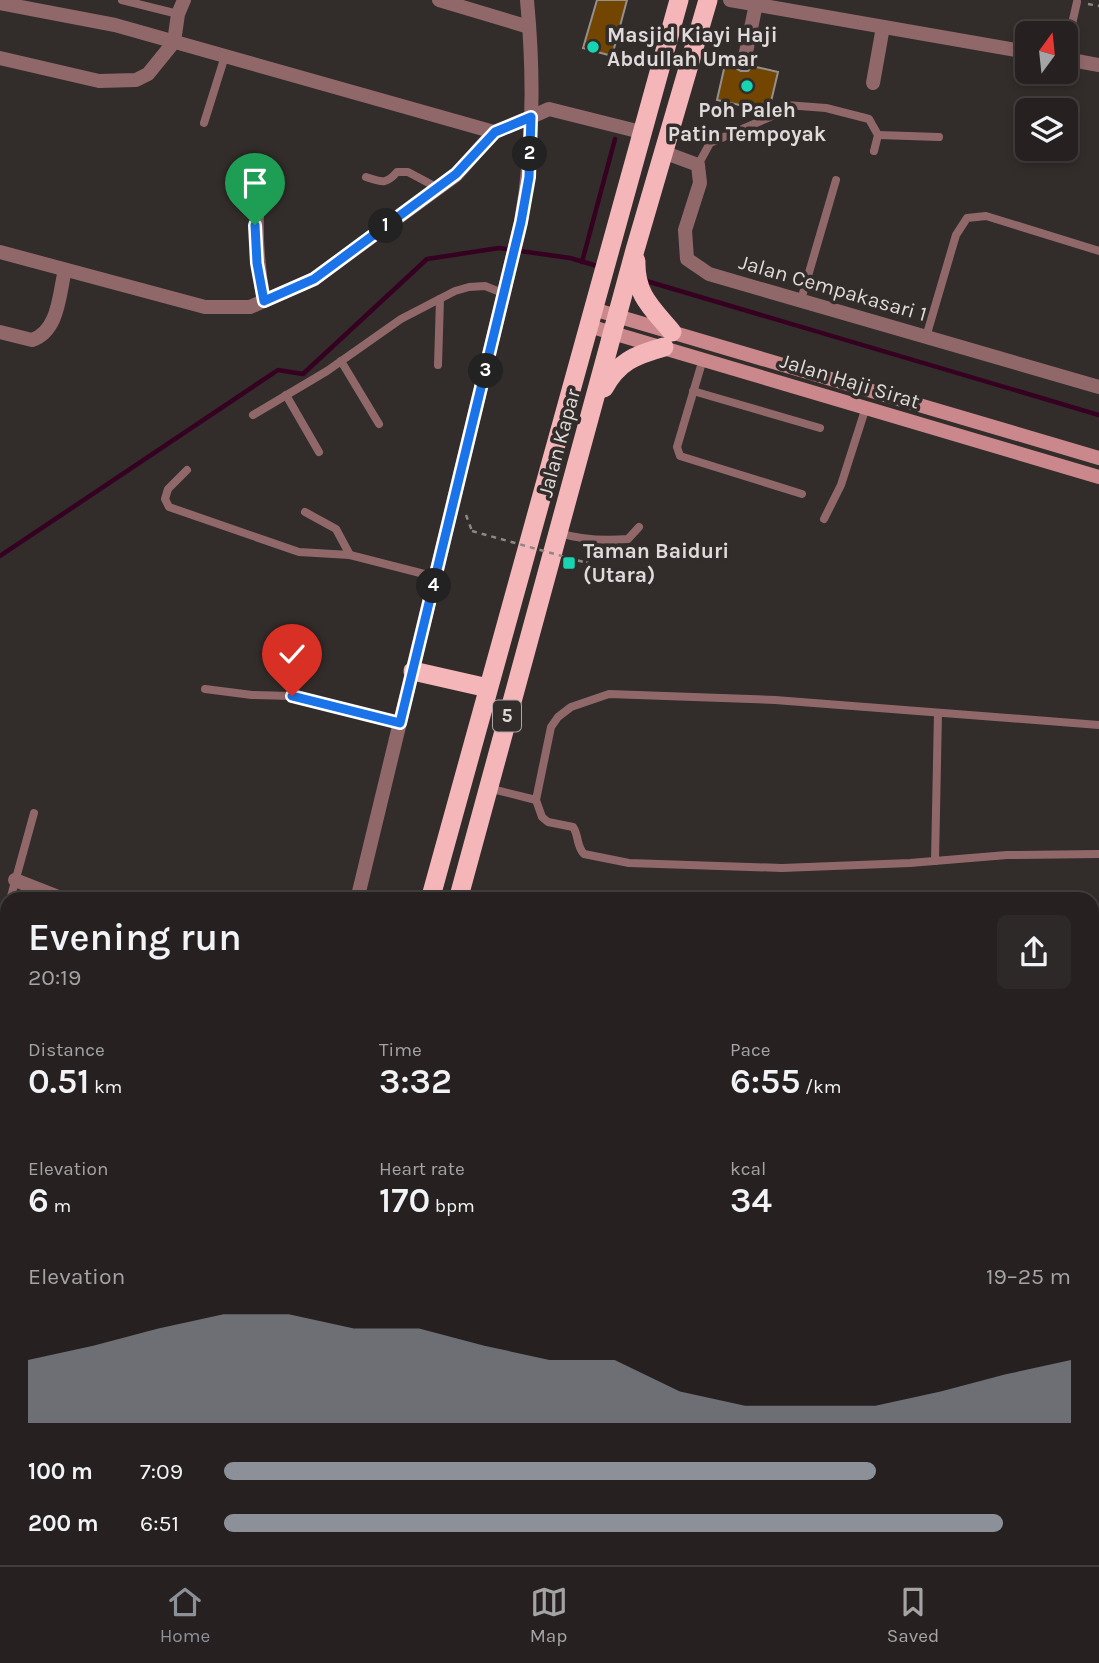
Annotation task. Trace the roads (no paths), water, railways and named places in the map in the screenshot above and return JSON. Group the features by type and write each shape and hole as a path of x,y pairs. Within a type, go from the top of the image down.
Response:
{"highway":[{"name":"Jalan Kapar","path":"432,892 679,0"},
{"name":"Jalan Kapar","path":"459,892 615,324 632,295 636,245 708,0"},
{"path":"591,411 613,371 638,354 668,340 632,295 636,272 636,245"},
{"path":"533,526 559,533"},
{"path":"413,671 488,688"}],"main road":[{"name":"Jalan Haji Sirat","path":"591,317 1099,458"},
{"name":"Jalan Haji Sirat","path":"668,340 703,359 1099,477"}],"street":[{"path":"0,58 99,81 136,80 148,74 174,42 178,14 184,0"},
{"path":"439,0 529,27"},
{"path":"359,892 521,222 529,177 531,117 532,48 527,0"},
{"path":"730,0 1015,50"},
{"path":"0,2 115,25 495,132"},
{"path":"744,62 756,5"},
{"path":"873,83 883,27"},
{"path":"1078,61 1099,65"},
{"path":"0,252 205,307 250,307 314,279 456,174 495,132 549,109 641,132"},
{"path":"663,152 698,165"},
{"name":"Jalan Cempakasari 1","path":"698,165 700,183 685,230 687,259 709,274 1099,387"},
{"path":"258,193 255,225 257,263 264,301"},
{"path":"0,332 32,340 46,332 53,319 65,270"},
{"path":"15,880 46,892"}],"lane":[{"path":"122,0 178,14"},
{"path":"1073,21 1077,2"},
{"path":"204,123 225,56"},
{"path":"698,165 710,143 770,117 786,105 827,108 869,119 878,135 874,150"},
{"path":"878,135 939,137"},
{"path":"366,177 384,183 397,172 408,172 438,188"},
{"path":"802,300 836,180"},
{"path":"926,337 956,235 967,218 986,216 1099,251"},
{"path":"253,415 401,320 440,299 469,287 485,286 505,294"},
{"path":"438,365 440,299"},
{"path":"703,359 677,447 680,456 802,494"},
{"path":"341,361 379,424"},
{"path":"693,391 820,428"},
{"path":"286,395 319,452"},
{"path":"824,519 845,474 866,407"},
{"path":"187,470 168,489 165,499 169,507 299,552 350,555 436,578"},
{"path":"305,512 336,529 350,555"},
{"path":"559,533 584,540 628,539 639,527"},
{"path":"205,689 252,695 292,696 400,723"},
{"path":"1099,724 775,700 609,694 571,707 551,727 536,800 542,817 548,822 572,827 576,831 580,850 584,854 629,863 782,868 1007,855 1099,854"},
{"path":"935,861 939,713"},
{"path":"488,788 536,800"},
{"path":"12,892 34,813"}],"waterway":[{"path":"582,262 615,139"},
{"path":"0,556 278,370 303,374 427,259 499,248 570,258 601,267"},
{"path":"643,280 1099,415"}],"place":[{"name":"Masjid Kiayi Haji Abdullah Umar","path":"593,47"},
{"name":"Poh Paleh Patin Tempoyak","path":"747,86"},
{"name":"Taman Baiduri (Utara)","path":"569,563"}]}
